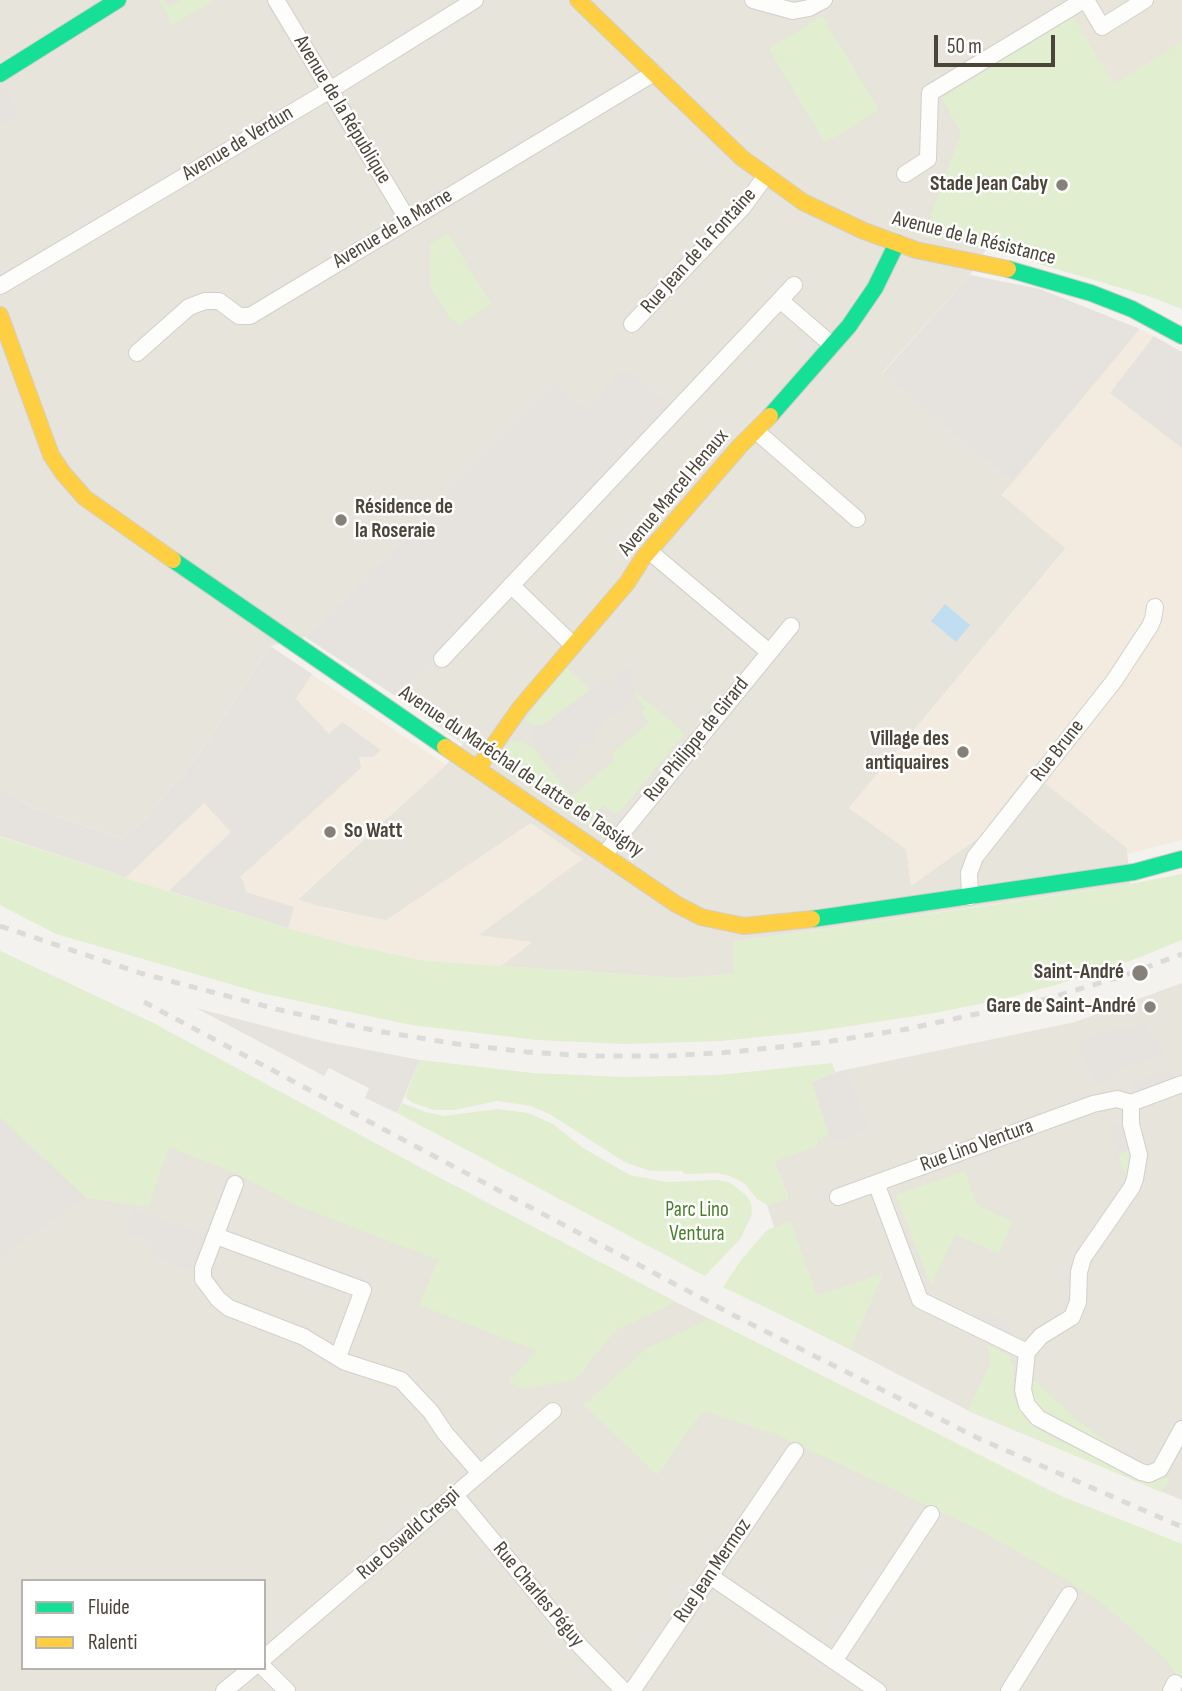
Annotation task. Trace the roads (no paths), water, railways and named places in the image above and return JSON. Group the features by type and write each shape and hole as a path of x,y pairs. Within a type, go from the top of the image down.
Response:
{"main road":[{"path":"0,74 118,0"},
{"name":"Avenue de la Résistance","path":"578,0 734,151 765,177 813,208 897,243 1065,284 1132,309 1182,336"},
{"name":"Avenue Marcel Henaux","path":"478,768 520,708 627,583 649,551 832,345 870,297 897,243"},
{"name":"Avenue du Maréchal de Lattre de Tassigny","path":"0,315 51,455 85,498 226,598 684,909 712,921 736,926 778,924 1134,872 1182,859"}],"street":[{"name":"Avenue de la République","path":"275,0 408,220"},
{"name":"Avenue de Verdun","path":"0,286 330,90 475,0"},
{"path":"753,0 793,11 809,8 824,0"},
{"path":"905,174 928,159 930,93 1085,0 1102,27 1145,0"},
{"name":"Avenue de la Marne","path":"136,353 189,307 205,300 219,301 239,316 250,316 654,73"},
{"name":"Rue Jean de la Fontaine","path":"632,324 743,207 765,177"},
{"path":"442,659 794,285"},
{"path":"780,300 832,345"},
{"path":"756,431 857,519"},
{"path":"649,551 769,652"},
{"path":"511,585 573,645"},
{"name":"Rue Brune","path":"970,897 970,873 975,857 1114,681 1150,626 1154,607"},
{"name":"Rue Philippe de Girard","path":"604,855 791,626"},
{"name":"Rue Lino Ventura","path":"838,1197 1093,1104 1124,1101 1182,1084"},
{"path":"1124,1101 1139,1155 1135,1179 1083,1258 1079,1272 1078,1302 1072,1317 1041,1336 1027,1352 1023,1390 1031,1411 1048,1424 1132,1468 1149,1474 1160,1469 1182,1429"},
{"path":"876,1183 920,1300 1027,1352"},
{"path":"235,1184 202,1274 205,1283 218,1299 229,1308 304,1337 338,1357 401,1380 431,1412 480,1473"},
{"path":"216,1236 363,1290 338,1357"},
{"name":"Rue Oswald Crespi","path":"266,1656 553,1410"},
{"name":"Rue Jean Mermoz","path":"632,1691 795,1451"},
{"name":"Rue Charles Péguy","path":"455,1495 580,1646 624,1691"},
{"path":"834,1661 931,1514"},
{"path":"709,1576 878,1691"},
{"path":"1009,1691 1069,1595"},
{"path":"224,1691 250,1670"},
{"path":"266,1670 287,1691"}],"water":[{"path":"945,604 970,625 956,642 931,621"}],"railway":[{"path":"0,926 140,973 284,1011 377,1031 457,1044 590,1056 666,1056 732,1052 826,1042 907,1029 1046,999 1123,976 1182,954"},
{"path":"144,1002 735,1316 980,1439 1182,1527"}],"place":[{"name":"Stade Jean Caby","path":"1062,185"},
{"name":"Résidence de la Roseraie","path":"341,520"},
{"name":"Village des antiquaires","path":"963,752"},
{"name":"So Watt","path":"330,832"},
{"name":"Saint-André","path":"1140,973"},
{"name":"Gare de Saint-André","path":"1150,1007"}],"park label":[{"name":"Parc Lino Ventura","path":"697,1223"}]}
